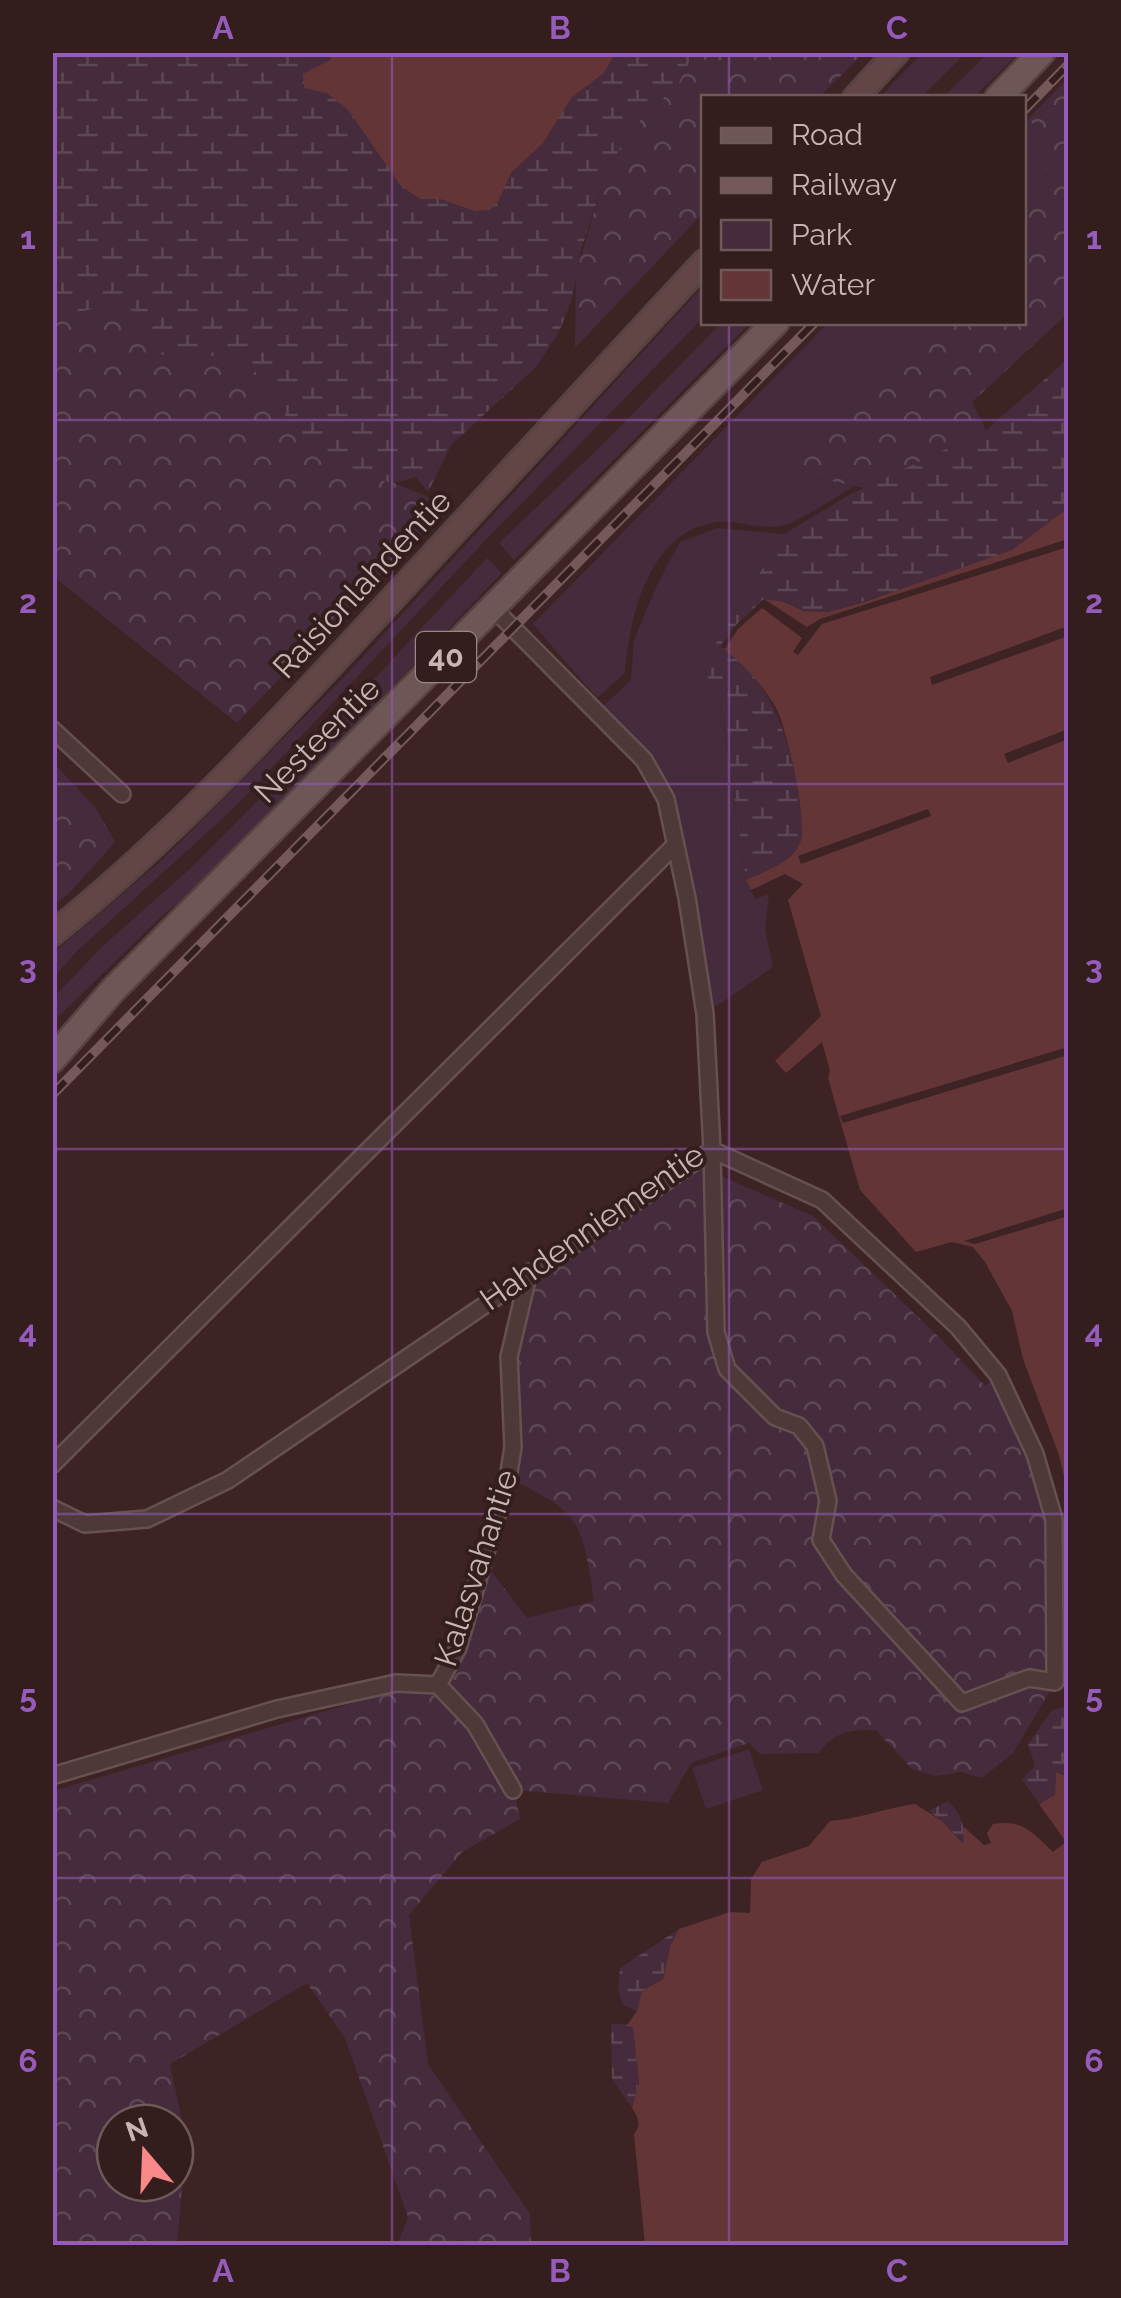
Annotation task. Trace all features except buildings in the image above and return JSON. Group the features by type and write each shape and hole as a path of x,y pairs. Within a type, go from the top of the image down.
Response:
{"main road":[{"path":"858,95 897,52"},
{"path":"1001,95 1042,52"},
{"name":"Raisionlahdentie","path":"52,934 93,902 296,704 701,265"},
{"name":"Nesteentie","path":"52,1060 113,990 773,325"},
{"name":"Nesteentie","path":"52,1039 113,990"}],"street":[{"name":"Hahdenniementie","path":"52,1508 85,1524 147,1519 228,1480 712,1150 705,1014 666,799 644,760 494,609"},
{"path":"52,728 122,794"},
{"path":"52,1465 674,846"},
{"path":"712,1150 822,1200 946,1316 998,1375 1035,1454 1054,1519 1055,1682 1029,1678 962,1702 844,1575 820,1540 828,1501 815,1446 799,1426 775,1417 727,1369 716,1332 712,1150"},
{"name":"Kalasvahantie","path":"438,1685 458,1648 508,1478 512,1447 510,1358 529,1272"},
{"name":"Kalasvahantie","path":"52,1776 278,1709 396,1683 438,1685 474,1724 513,1790"}],"green space":[{"path":"52,53 524,297 428,492 363,411 303,447 357,476 394,483 450,506 237,723 53,576"},
{"path":"53,53 694,53 678,84 627,133 602,185 581,250 572,299 559,332 537,366 425,469 413,478 394,483 357,476 303,447 266,381 244,363 223,355 177,359 153,352 140,317 122,303 53,317"},
{"path":"694,53 864,53 821,95 701,95 701,215 575,348 576,273 602,185 627,133 677,84"},
{"path":"922,53 966,53 923,95 882,95"},
{"path":"988,53 1019,53 976,95 945,95"},
{"path":"1068,78 1068,313 972,402 986,430 864,488 827,480 771,477 839,407 904,360 927,325 1026,325 1026,210 1050,186 1030,117"},
{"path":"1030,117 1050,186 1026,210 1026,122"},
{"path":"701,288 701,320 481,545 234,808 77,951 53,978 53,953 162,860 349,672"},
{"path":"719,325 748,325 514,560 499,543"},
{"path":"826,325 927,325 904,360 839,407 773,477 855,486 787,524 772,527 711,523 689,531 671,544 646,582 632,628 625,673 597,698 533,624"},
{"path":"1068,359 1068,508 1012,550 830,612 803,611 784,602 720,647 753,676 775,712 789,752 802,817 801,840 792,855 746,880 721,704 702,666 784,534 851,494 986,430"},
{"path":"717,528 784,534 703,666 721,704 746,880 755,899 769,894 765,929 773,967 705,1014 666,799 597,712 631,680 634,640 680,542"},
{"path":"487,558 502,573 204,882 164,914 53,1022 53,998 308,750"},
{"path":"53,762 95,807 115,842 53,906"},
{"path":"53,799 95,807 115,842 53,906"},
{"path":"712,1150 712,1172 813,1216 985,1386 998,1375 1054,1519 1055,1682 1013,1753 982,1778 961,1772 936,1776 912,1769 876,1730 867,1730 837,1736 819,1753 760,1754 749,1743 691,1763 668,1803 514,1790 520,1819 462,1852 409,1915 428,2064 530,2214 531,2245 478,2245 461,2240 457,2245 397,2245 408,2217 345,2038 307,1983 170,2064 178,2103 95,2103 95,2203 181,2203 177,2245 53,2246 53,1791 360,1701 396,1683 438,1685 484,1562 527,1618 594,1601 586,1553 575,1523 551,1501 508,1478 509,1357 529,1272"},
{"path":"1068,1706 1068,1777 1056,1772 1055,1796 1039,1804 1022,1779 1035,1766 1028,1744 1052,1710"},
{"path":"749,1749 763,1790 706,1809 692,1768"},
{"path":"948,1801 962,1821 964,1845 929,1811"},
{"path":"679,1929 670,1947 663,1979 642,1991 637,2011 623,2005 618,1991 620,1968"},
{"path":"611,2024 633,2027 639,2082 632,2108 612,2079"}],"water":[{"path":"333,52 615,53 604,73 572,97 543,143 511,173 498,202 490,210 475,211 440,199 420,199 401,186 348,110 327,93 304,88 303,74 330,60"},
{"path":"1068,508 1068,1494 1059,1455 1023,1359 1012,1311 985,1262 973,1247 952,1242 916,1252 860,1190 828,1078 830,1071 822,1042 786,1073 775,1061 821,1016 788,900 803,884 785,874 751,890 746,880 778,865 797,848 802,829 799,795 777,710 752,675 720,647 735,626 764,599 784,602 803,611 829,612 864,602 1012,550"},
{"path":"1056,1772 1068,1777 1068,2245 645,2245 634,2134 638,2121 632,2108 639,2082 633,2028 628,2024 637,2011 642,1991 663,1979 670,1947 679,1929 730,1912 750,1913 751,1879 762,1862 809,1846 830,1821 915,1804 942,1821 963,1844 964,1827 984,1845 991,1843 987,1833 993,1824 1004,1823 1027,1829 1053,1852 1066,1842 1039,1804 1055,1795"}],"pier":[{"path":"1068,539 1068,547 822,624 798,655 793,652 802,638 762,608 738,629 725,649 720,647 735,626 764,599 807,627 820,619"},
{"path":"1068,626 1068,636 932,685 930,677"},
{"path":"1068,729 1068,739 1008,763 1004,754"},
{"path":"928,809 931,816 801,864 798,856"},
{"path":"1068,1047 1068,1055 843,1123 840,1116"},
{"path":"1068,1208 1068,1216 975,1244 964,1241"}],"railway":[{"path":"1026,108 1068,65"},
{"path":"52,1095 812,325"}]}
